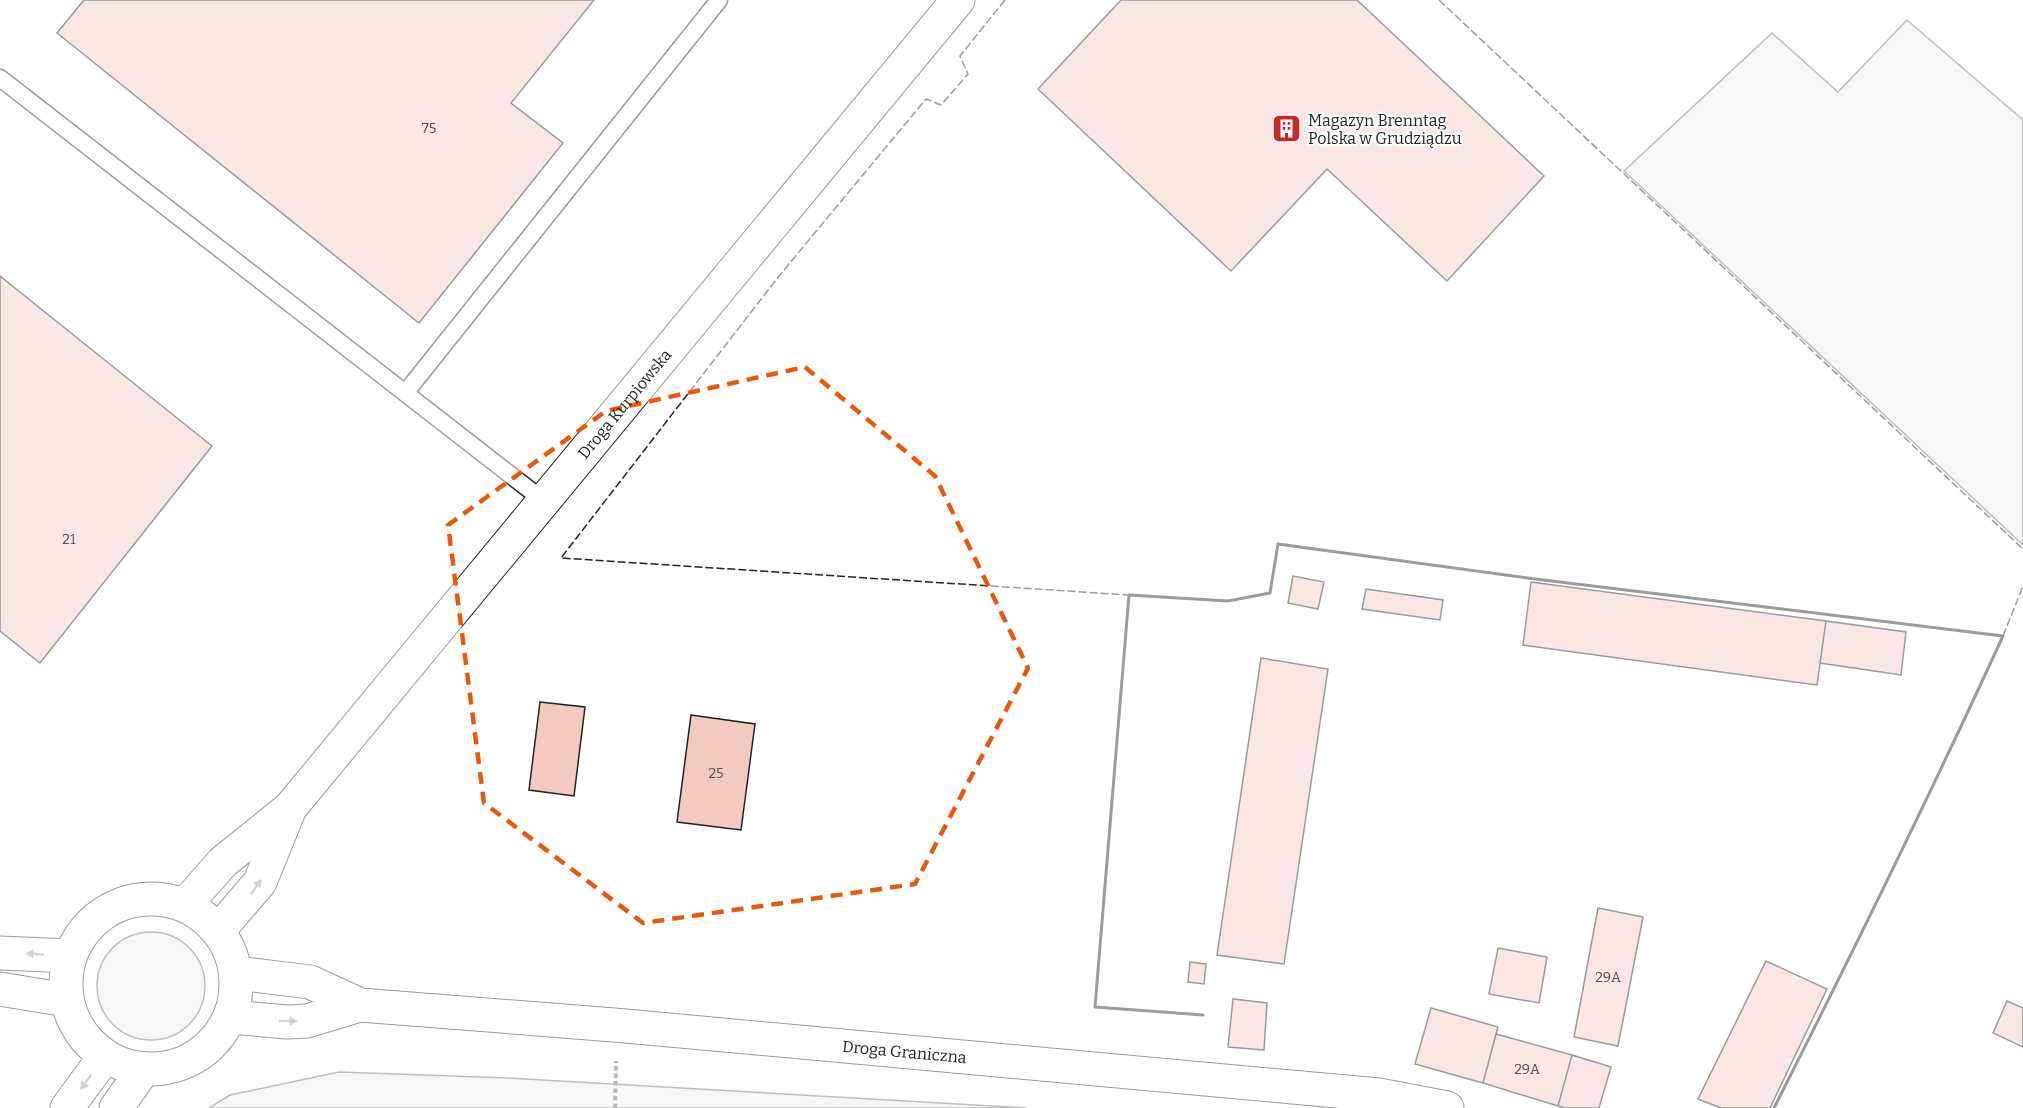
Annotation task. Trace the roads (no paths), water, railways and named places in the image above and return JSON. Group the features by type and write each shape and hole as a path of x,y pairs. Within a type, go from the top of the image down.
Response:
{"street":[{"name":"Droga Kurpiowska","path":"185,905 224,862 290,808 958,0"},
{"name":"Droga Kurpiowska","path":"218,931 260,882 290,808"},
{"path":"158,899 185,905 218,931 230,951 236,973 236,996 230,1017 216,1040 195,1057 170,1067 144,1069 123,1065 105,1056 80,1031 67,1000 66,978 70,956 84,932 104,913 130,901 158,899"},
{"path":"0,953 70,956"},
{"name":"Droga Graniczna","path":"236,973 310,982 360,1005 614,1025 1368,1094 1448,1108"},
{"path":"0,989 67,1000"},
{"name":"Droga Graniczna","path":"230,1017 287,1022 307,1021 360,1005"},
{"path":"67,1108 105,1056"},
{"path":"116,1108 144,1069"}],"lane":[{"path":"406,392 719,0"},
{"path":"0,78 544,501"}],"place":[{"name":"Magazyn Brenntag Polska w Grudziądzu","path":"1287,129"}]}
